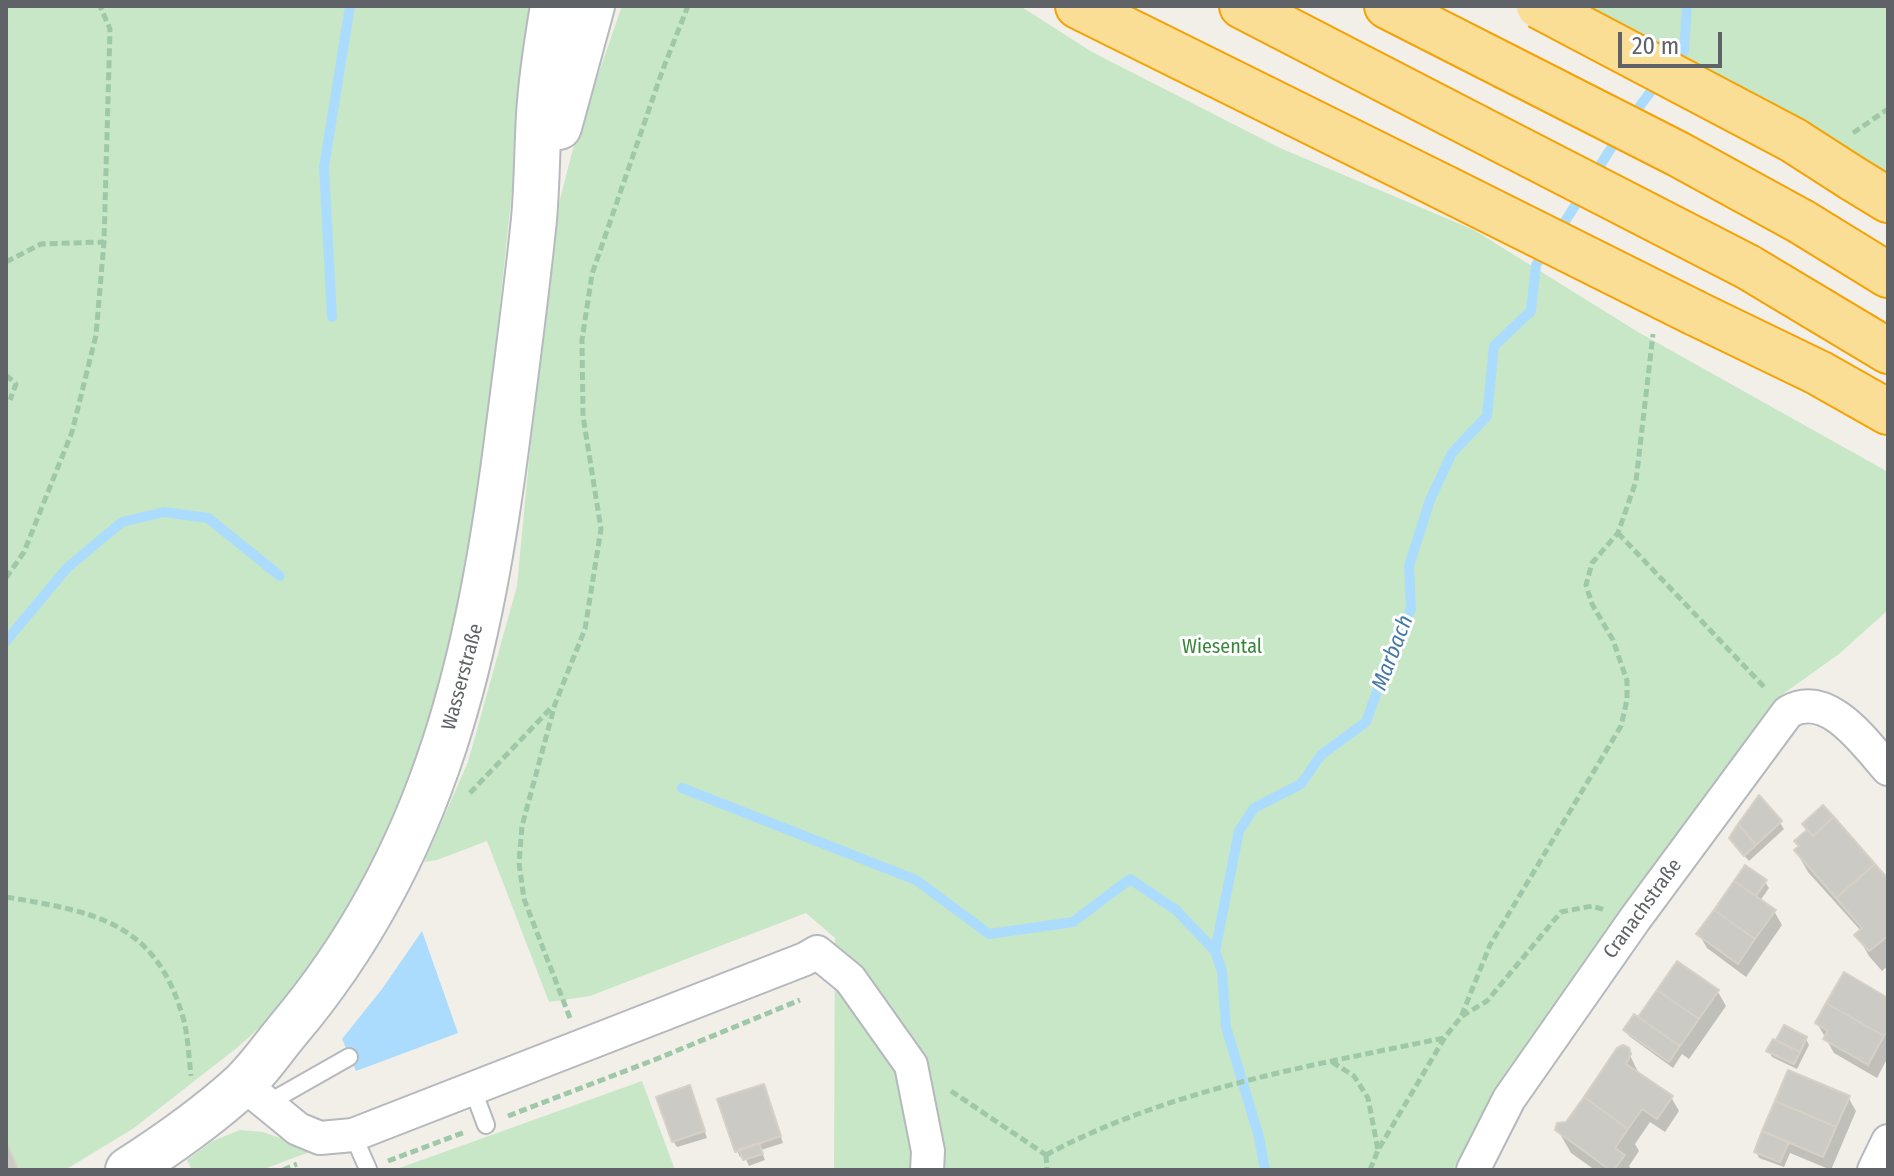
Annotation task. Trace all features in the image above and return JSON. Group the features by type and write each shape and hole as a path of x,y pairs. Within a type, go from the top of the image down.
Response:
{"highway":[{"path":"1078,6 1819,373 1888,412"},
{"path":"1242,6 1748,267 1888,351"},
{"path":"1387,6 1678,154 1802,222 1888,275"},
{"path":"1539,6 1793,140 1870,189"}],"main road":[{"name":"Wasserstraße","path":"128,1170 255,1094 375,907 400,859 432,779 461,695 499,511 534,214 539,114 553,6"},
{"name":"Wasserstraße","path":"534,214 592,6"}],"street":[{"path":"1788,712 1807,705 1819,707 1849,726 1888,769"},
{"name":"Cranachstraße","path":"1473,1170 1509,1099 1635,919 1788,712"},
{"path":"255,1094 298,1129 320,1138 353,1135 581,1049 817,952 850,979 911,1065 928,1151 927,1170"},
{"path":"1874,1170 1888,1141"}],"lane":[{"path":"255,1094 349,1057"},
{"path":"473,1090 486,1125"},
{"path":"353,1135 368,1169"}],"path":[{"path":"6,578 24,552 72,432 96,335 104,242 110,29 100,6"},
{"path":"594,1082 524,899 519,863 522,826 555,704 585,629 601,529 583,416 582,340 592,274 688,6"},
{"path":"1849,135 1888,109"},
{"path":"6,262 41,244 104,242"},
{"path":"1370,1170 1378,1150 1445,1037 1461,1017 1490,945 1621,726 1627,700 1627,681 1613,640 1592,604 1586,585 1592,563 1618,533 1636,481 1654,332"},
{"path":"6,375 16,384 10,400"},
{"path":"1618,533 1788,712"},
{"path":"461,802 555,704"},
{"path":"6,897 58,906 114,923 144,945 157,960 176,998 184,1023 193,1086"},
{"path":"1461,1017 1487,1001 1561,912 1592,906 1635,919"},
{"path":"368,1169 850,979"},
{"path":"1046,1155 1072,1141 1230,1084 1445,1037"},
{"path":"1331,1062 1354,1076 1368,1098 1378,1150"},
{"path":"911,1065 980,1108 1046,1155"},
{"path":"1046,1155 1047,1170"}],"green space":[{"path":"6,6 538,6 512,190 483,466 454,635 403,805 361,886 308,971 277,1012 238,1047 134,1128 65,1170 18,1170 6,1138"},
{"name":"Wiesental","path":"622,6 1020,6 1092,52 1280,148 1474,230 1638,332 1888,472 1888,610 1839,654 1783,694 1674,841 1492,1100 1453,1170 834,1170 835,938 806,913 590,996 549,1002 487,841 424,862 468,762 517,586 550,238 575,141"},
{"path":"1581,6 1888,6 1888,178"},
{"path":"642,1081 675,1170 394,1170"},
{"path":"240,1130 263,1132 315,1150 261,1170 192,1170 187,1160 213,1141"}],"water":[{"path":"422,931 458,1033 356,1071 342,1039"}],"building":[{"path":"1759,795 1782,821 1756,845 1738,824"},
{"path":"1823,805 1834,817 1813,836 1802,824"},
{"path":"1834,817 1875,864 1836,898 1794,850 1799,846 1794,841 1807,830 1813,836"},
{"path":"1738,824 1756,845 1744,856 1729,838"},
{"path":"1875,864 1888,879 1888,936 1869,951 1854,935 1862,928 1836,898"},
{"path":"1745,865 1767,880 1756,896 1734,881"},
{"path":"1734,881 1776,910 1755,939 1714,910"},
{"path":"1714,910 1755,939 1738,964 1696,934"},
{"path":"1677,961 1719,990 1699,1019 1657,990"},
{"path":"1844,972 1888,998 1888,1030 1884,1036 1826,1003"},
{"path":"1657,990 1699,1019 1680,1046 1638,1017"},
{"path":"1826,1003 1884,1036 1868,1065 1823,1039 1828,1031 1815,1023"},
{"path":"1634,1014 1680,1046 1669,1062 1623,1030"},
{"path":"1784,1025 1807,1037 1800,1052 1776,1040"},
{"path":"1773,1039 1800,1052 1794,1064 1766,1051"},
{"path":"1623,1045 1629,1048 1631,1054 1626,1064 1673,1096 1657,1119 1642,1109 1628,1129 1584,1097 1617,1048"},
{"path":"1788,1070 1850,1096 1836,1127 1775,1101"},
{"path":"764,1084 781,1136 735,1152 717,1099"},
{"path":"690,1085 705,1131 672,1142 656,1097"},
{"path":"1584,1097 1628,1129 1615,1148 1625,1155 1614,1170 1555,1130 1557,1123 1566,1122"},
{"path":"1775,1101 1836,1127 1823,1157 1762,1131"},
{"path":"1762,1131 1789,1142 1780,1162 1754,1152"},
{"path":"6,1141 18,1170 6,1170"},
{"path":"759,1143 763,1154 743,1160 739,1149"}],"waterway":[{"path":"332,317 324,167 350,6"},
{"name":"Marbach","path":"1673,64 1684,51 1687,6"},
{"name":"Marbach","path":"1631,118 1660,79"},
{"name":"Marbach","path":"1594,175 1620,134"},
{"name":"Marbach","path":"1558,232 1584,192"},
{"name":"Marbach","path":"1265,1170 1259,1137 1226,1027 1222,971 1215,951 1239,831 1254,808 1301,784 1321,755 1366,722 1392,650 1411,609 1409,566 1430,500 1452,453 1487,416 1494,346 1531,311 1536,265 1547,249"},
{"path":"6,641 67,568 122,522 164,512 208,518 280,576"},
{"path":"682,788 916,880 989,934 1073,922 1130,879 1176,910 1215,951"}]}
